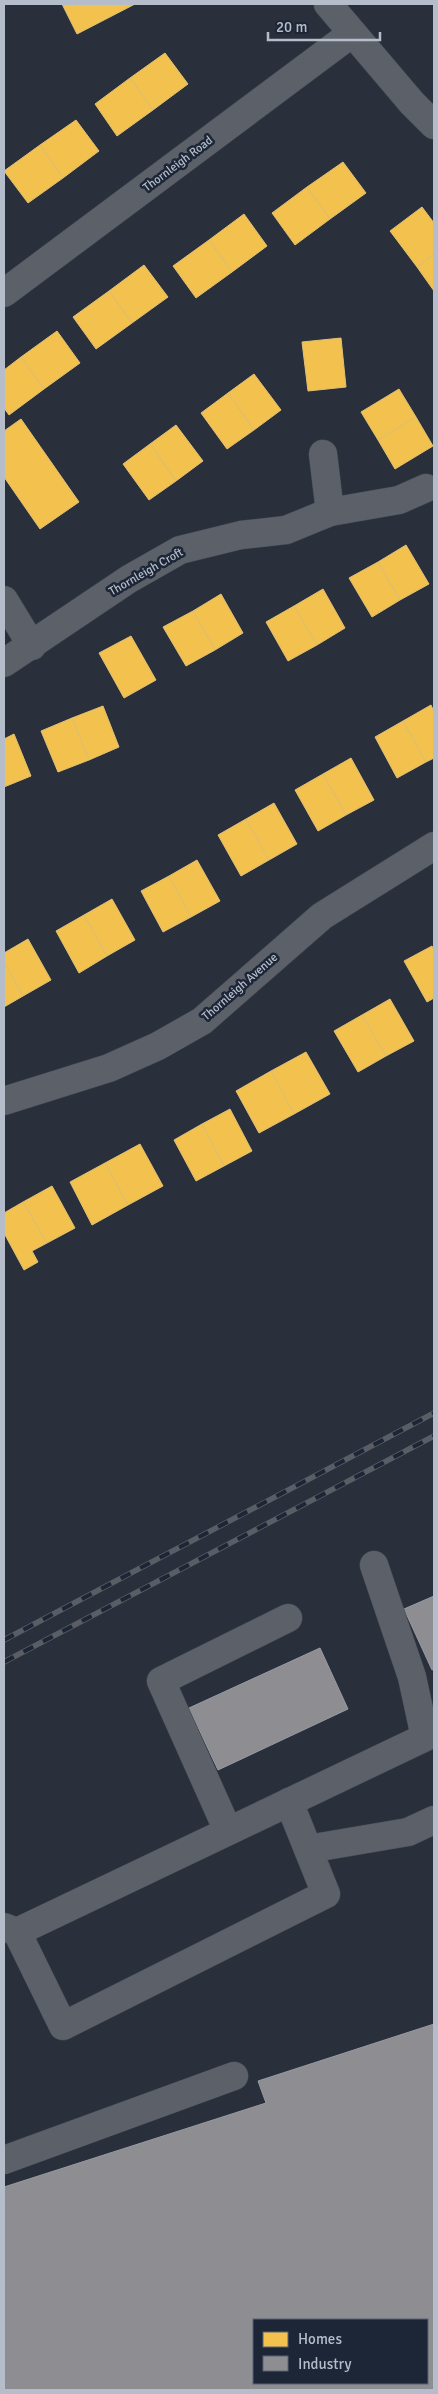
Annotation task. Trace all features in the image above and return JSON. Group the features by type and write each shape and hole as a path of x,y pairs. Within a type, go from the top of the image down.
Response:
{"street":[{"path":"328,4 351,34 412,104 434,125"},
{"name":"Thornleigh Road","path":"4,293 351,34"},
{"path":"323,454 330,512"},
{"name":"Thornleigh Croft","path":"32,646 129,579 180,550 241,535 286,530 330,512 399,500 426,488"},
{"path":"4,600 32,646 4,663"},
{"name":"Thornleigh Avenue","path":"4,1101 110,1068 158,1046 202,1021 322,916 434,846"},
{"path":"289,1802 326,1894 62,2026 10,1929 228,1831 289,1802 430,1735 374,1565"},
{"path":"228,1831 161,1681 288,1618"},
{"path":"308,1849 408,1832 434,1820"},
{"path":"4,2160 234,2076"}],"building: Homes":[{"path":"62,4 135,4 77,34"},
{"path":"165,53 188,84 153,110 130,78"},
{"path":"130,78 153,110 117,136 95,104"},
{"path":"76,120 99,151 63,178 40,145"},
{"path":"40,145 63,178 28,203 4,171"},
{"path":"343,162 366,193 330,219 307,187"},
{"path":"307,187 330,219 295,245 272,213"},
{"path":"422,207 434,223 434,254 417,267 390,231"},
{"path":"244,214 267,246 232,272 209,240"},
{"path":"209,240 232,272 196,298 173,266"},
{"path":"434,254 434,291 417,267"},
{"path":"144,265 168,297 132,323 109,291"},
{"path":"109,291 132,323 96,349 73,317"},
{"path":"57,331 80,363 44,389 21,357"},
{"path":"341,338 346,387 308,391 302,342"},
{"path":"21,357 44,389 9,415 4,408 4,370"},
{"path":"254,374 281,410 254,430 228,393"},
{"path":"399,389 416,417 378,440 361,412"},
{"path":"228,393 254,430 227,449 201,413"},
{"path":"416,417 433,446 395,469 378,440"},
{"path":"21,419 79,502 40,529 4,477 4,431"},
{"path":"176,425 203,461 176,481 150,444"},
{"path":"150,444 176,481 149,500 123,464"},
{"path":"406,545 429,584 400,600 378,562"},
{"path":"378,562 400,600 372,617 349,578"},
{"path":"323,589 345,628 317,645 294,606"},
{"path":"221,594 243,633 215,650 193,611"},
{"path":"294,606 317,645 288,661 266,622"},
{"path":"193,611 215,650 186,666 163,627"},
{"path":"131,636 156,680 124,698 99,653"},
{"path":"431,705 434,712 434,758 426,762 403,721"},
{"path":"103,706 119,747 89,760 72,718"},
{"path":"72,718 89,760 58,772 41,731"},
{"path":"403,721 426,762 397,778 375,737"},
{"path":"14,734 31,776 4,787 4,739"},
{"path":"351,758 374,800 346,815 323,774"},
{"path":"323,774 346,815 318,831 295,790"},
{"path":"274,803 297,844 269,860 246,819"},
{"path":"246,819 269,860 241,876 218,835"},
{"path":"197,860 220,901 191,917 169,876"},
{"path":"169,876 191,917 163,932 141,891"},
{"path":"112,899 135,940 107,956 84,915"},
{"path":"84,915 107,956 79,973 56,931"},
{"path":"28,939 51,980 23,996 4,962 4,953"},
{"path":"432,946 434,950 434,998 427,1002 404,961"},
{"path":"4,962 23,996 4,1007"},
{"path":"390,999 414,1041 386,1056 362,1015"},
{"path":"362,1015 386,1056 358,1072 334,1031"},
{"path":"306,1052 330,1094 294,1114 271,1071"},
{"path":"271,1071 294,1114 259,1133 236,1091"},
{"path":"230,1109 252,1151 224,1166 202,1124"},
{"path":"202,1124 224,1166 196,1181 174,1140"},
{"path":"140,1144 163,1186 128,1205 105,1163"},
{"path":"105,1163 128,1205 92,1225 70,1182"},
{"path":"52,1186 75,1228 47,1243 23,1202"},
{"path":"23,1202 47,1243 32,1251 38,1262 24,1270 4,1233 4,1213"}],"building: Industry":[{"path":"434,1596 434,1669 432,1670 404,1609"},
{"path":"320,1648 348,1709 218,1770 189,1708"},
{"path":"434,2024 434,2390 4,2390 4,2187 266,2103 258,2081"}],"railway":[{"path":"4,1640 434,1413"},
{"path":"4,1662 434,1436"}]}
